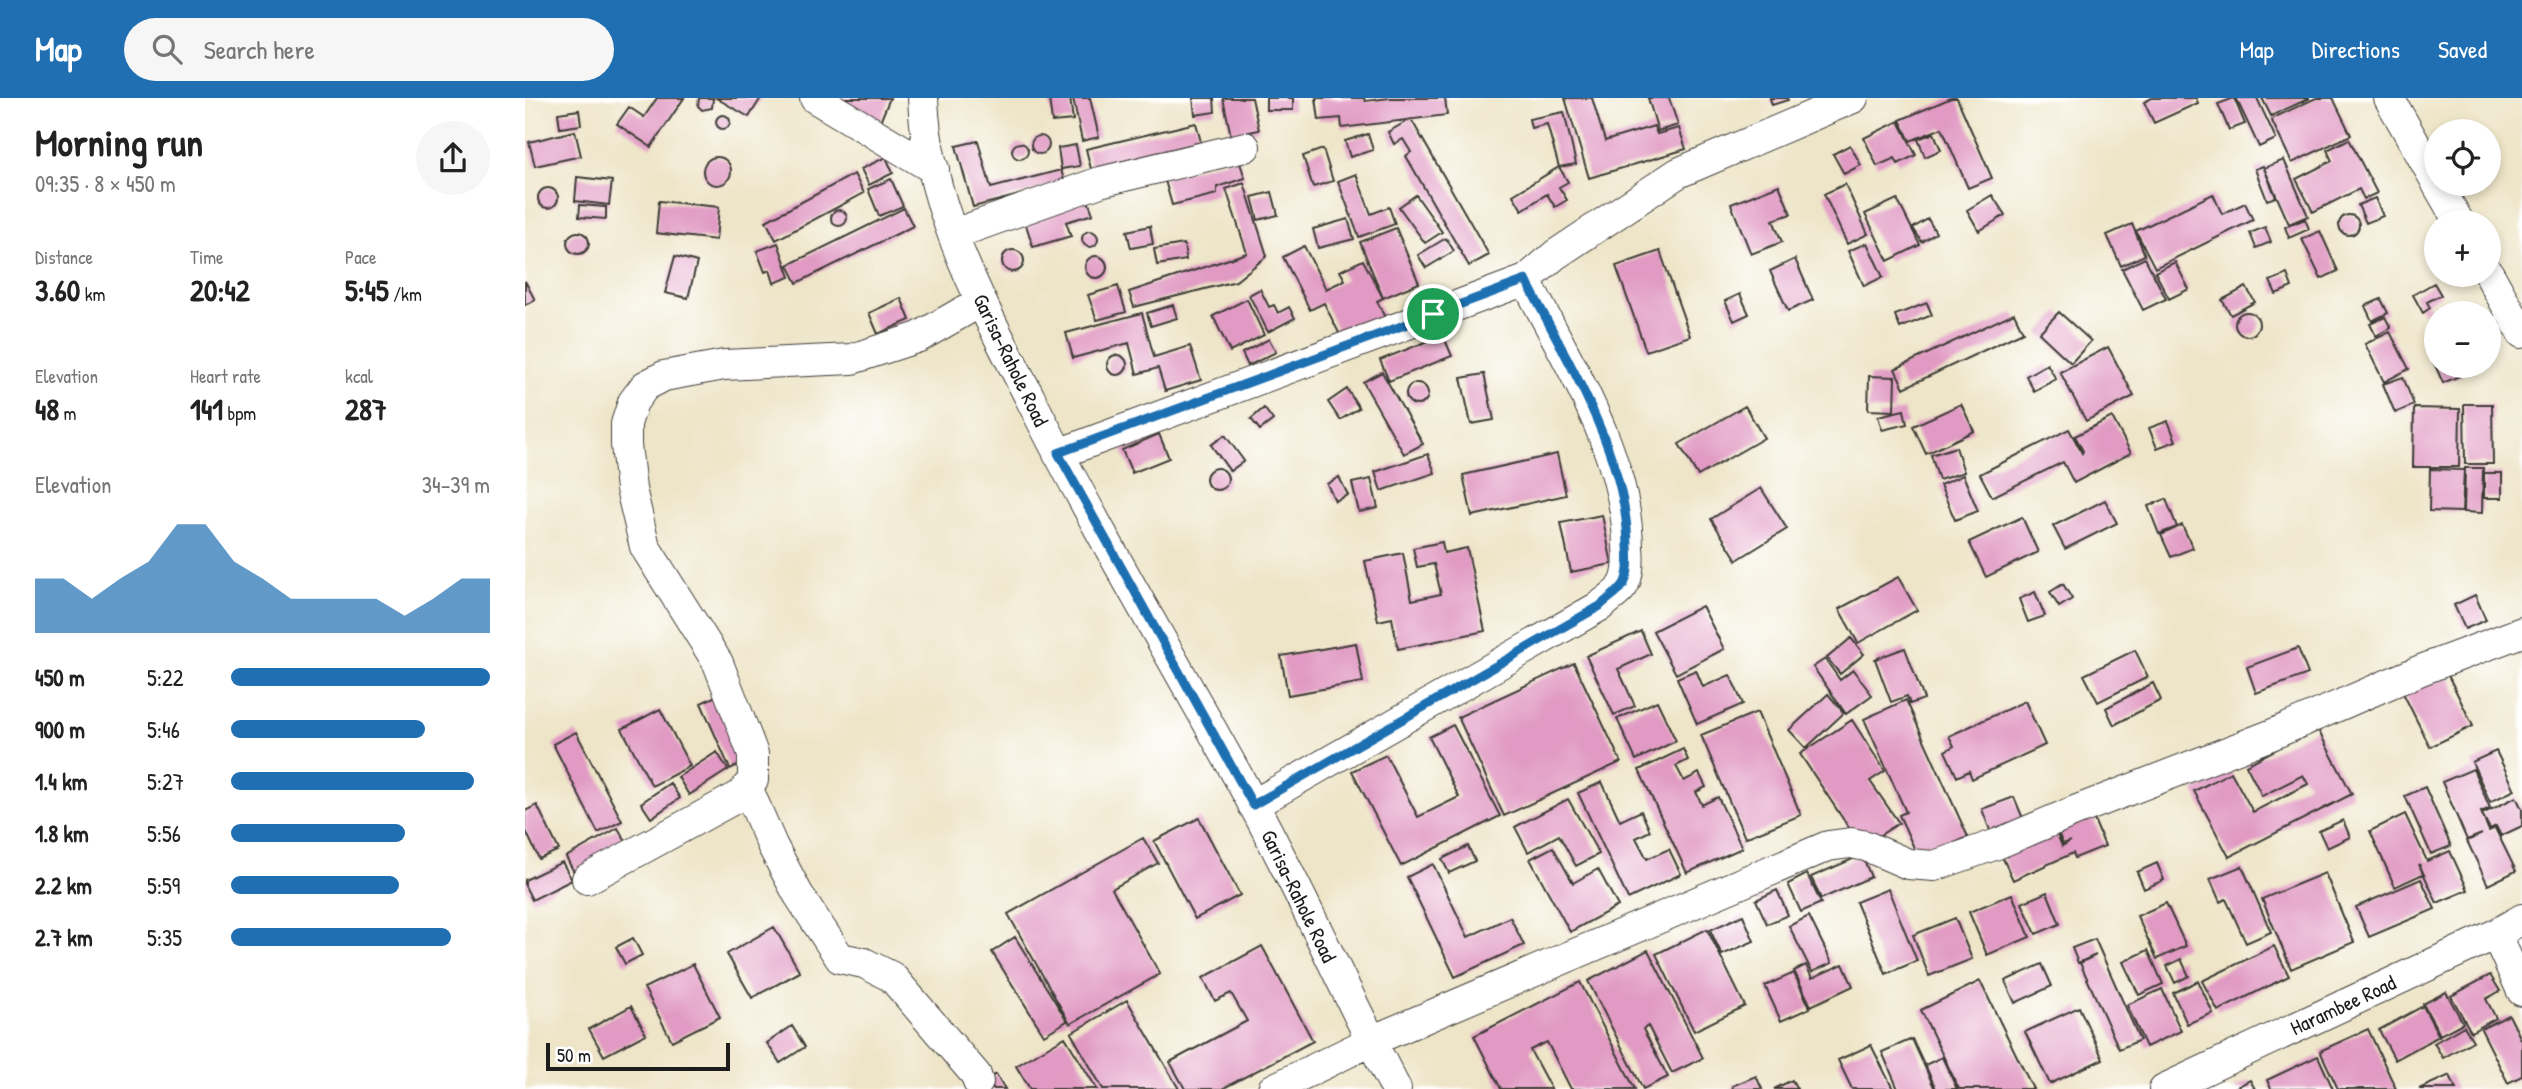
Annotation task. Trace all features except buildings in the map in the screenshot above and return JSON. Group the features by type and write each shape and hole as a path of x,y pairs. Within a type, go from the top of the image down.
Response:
{"street":[{"path":"815,98 934,169"},
{"name":"Garisa-Rahole Road","path":"923,98 924,132 934,169 954,234 980,302 1058,453 1253,805 1396,1089"},
{"path":"1058,453 1526,280 1555,255 1678,173 1853,98"},
{"path":"2389,98 2424,160"},
{"path":"954,234 1100,182 1245,147"},
{"path":"1253,805 1600,606 1624,584 1629,560 1628,529 1621,489 1607,440 1526,280"},
{"path":"2496,287 2522,333"},
{"path":"587,879 741,794 753,780 753,754 718,663 645,547 631,489 626,444 626,424 633,402 645,386 664,376 724,365 852,359 919,337 980,302"},
{"path":"1273,1089 1371,1041 1828,846 1851,843 1866,846 1908,863 1934,866 1997,844 2271,735 2421,670 2522,632"},
{"path":"747,787 778,858 840,958 864,963 892,977 976,1075 978,1082"},
{"name":"Harambee Road","path":"2164,1089 2496,934 2522,919"},
{"path":"2496,934 2522,992"}],"route":[{"path":"1526,280 1607,440 1621,489 1628,529 1629,560 1624,584 1600,606 1253,805 1058,453 1433,314 1526,280"}]}
